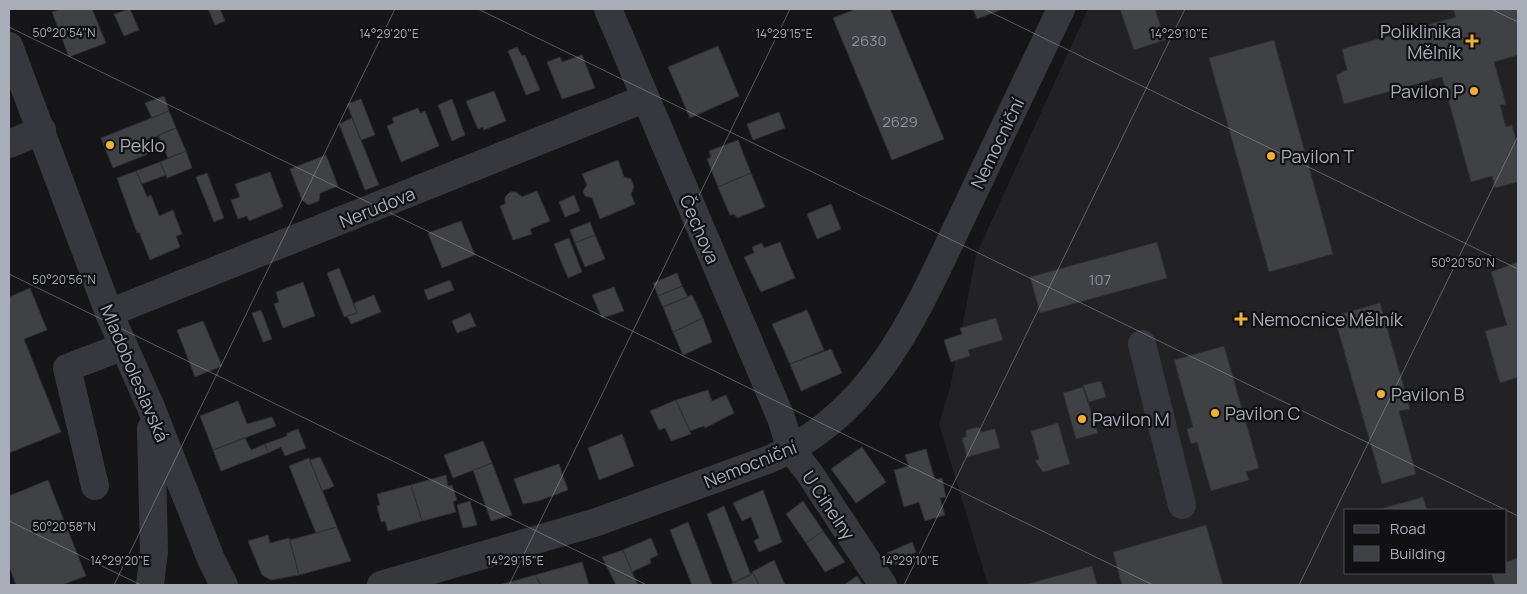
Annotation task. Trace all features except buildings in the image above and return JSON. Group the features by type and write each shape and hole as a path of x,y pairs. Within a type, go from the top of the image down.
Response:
{"street":[{"name":"Čechova","path":"608,9 644,99 781,418 791,450"},
{"name":"Nemocniční","path":"381,585 596,522 791,450 828,426 855,401 876,375 916,312 1061,9"},
{"name":"Mladoboleslavská","path":"9,46 42,130 71,216 109,313 150,405 211,559 224,585"},
{"name":"Nerudova","path":"109,313 644,99"},
{"path":"9,144 42,130"},
{"path":"1142,344 1182,505"},
{"path":"95,486 67,368 124,346"},
{"path":"150,405 154,551 150,585"},
{"name":"U Cihelny","path":"791,450 808,471 883,585"}],"shaded area":[{"name":"Nemocnice Mělník","path":"1088,9 1518,9 1518,585 988,585 939,424 951,384 976,255"}],"place":[{"name":"Poliklinika Mělník","path":"1472,41"},
{"name":"Pavilon P","path":"1474,91"},
{"name":"Peklo","path":"110,145"},
{"name":"Pavilon T","path":"1271,156"},
{"name":"Nemocnice Mělník","path":"1241,319"},
{"name":"Pavilon B","path":"1381,394"},
{"name":"Pavilon C","path":"1215,413"},
{"name":"Pavilon M","path":"1082,419"}]}
